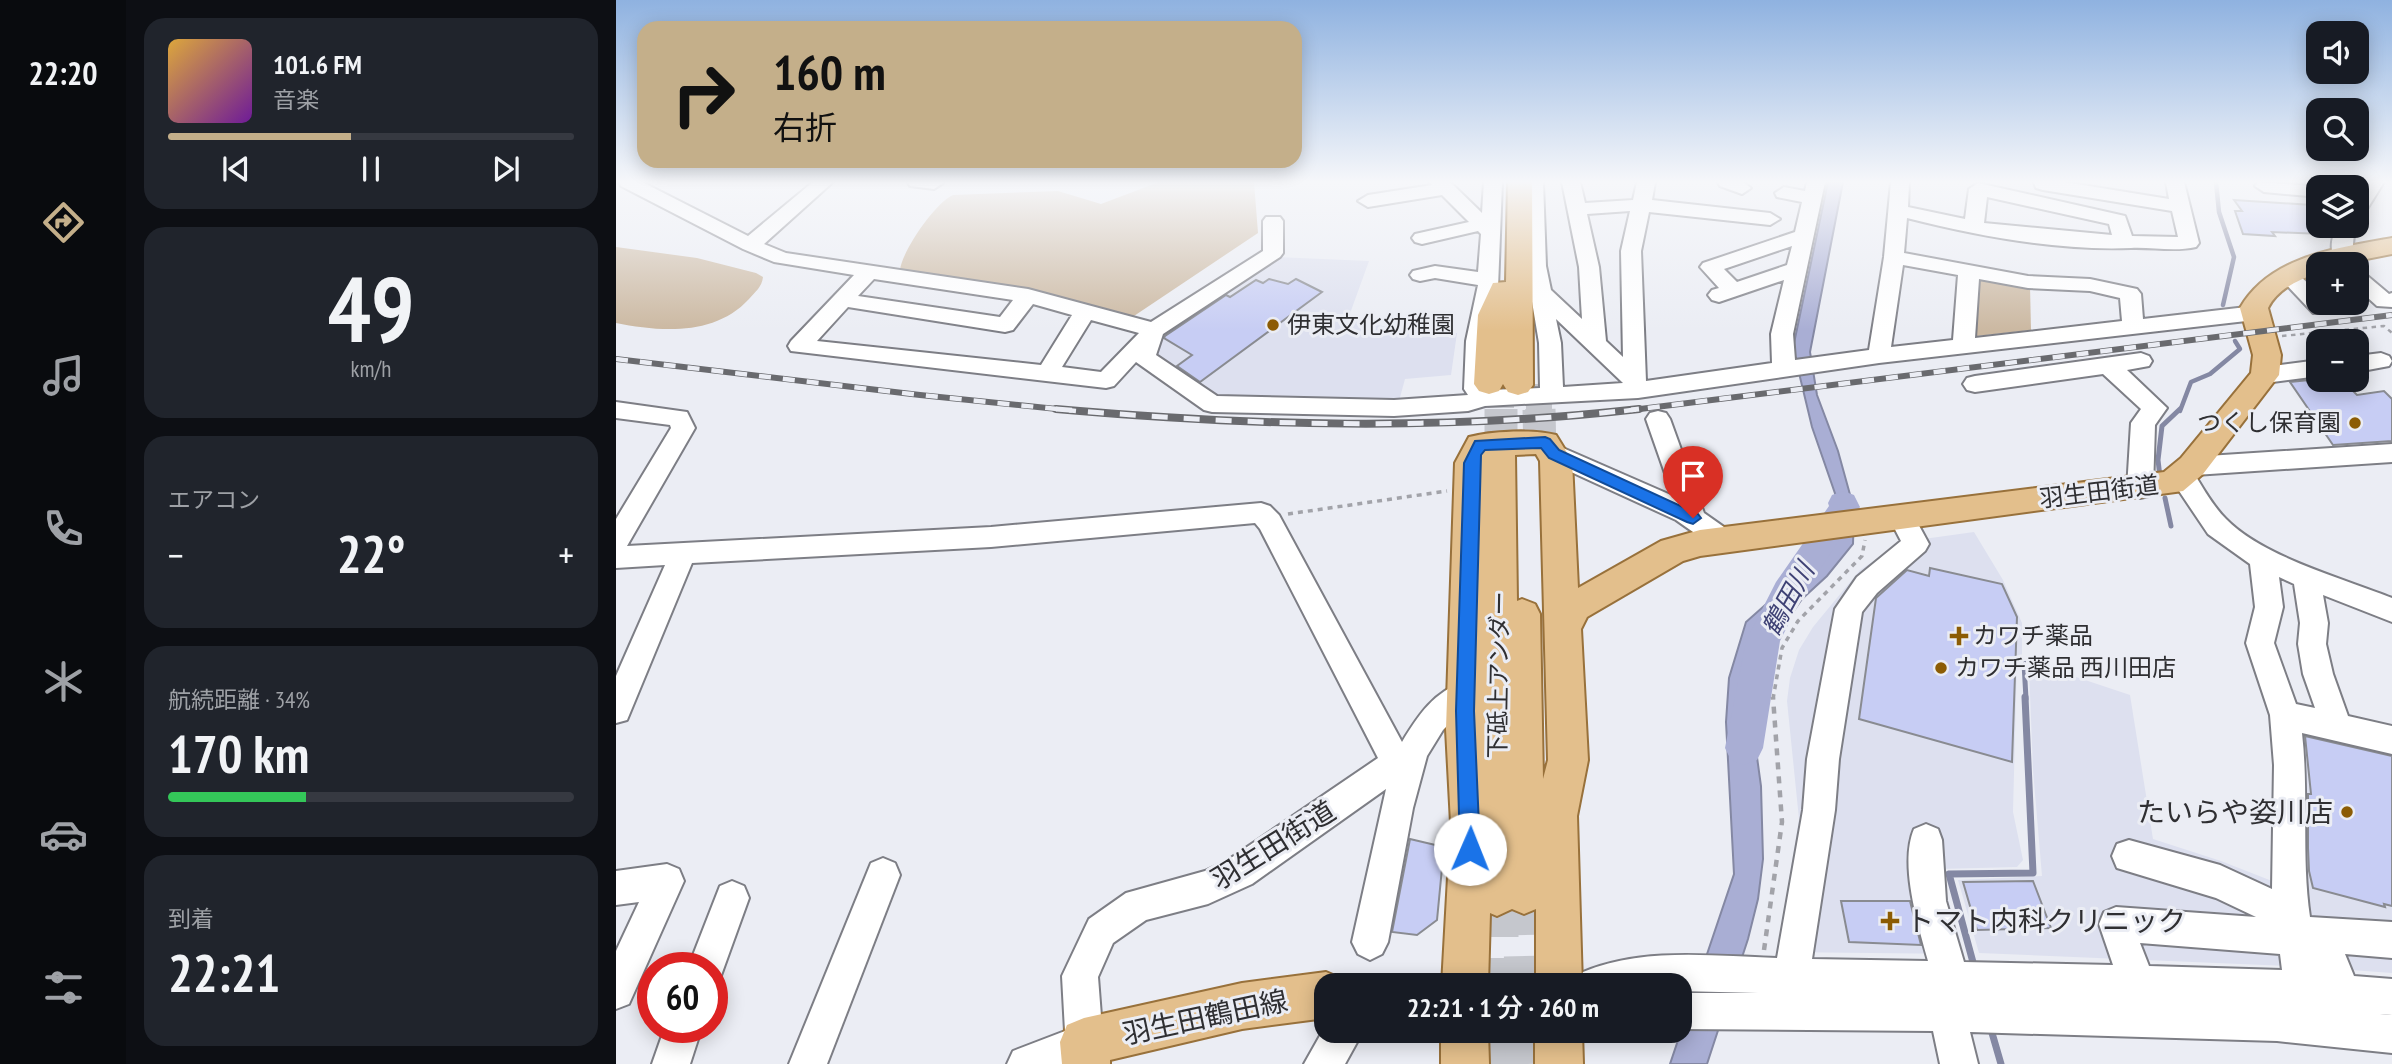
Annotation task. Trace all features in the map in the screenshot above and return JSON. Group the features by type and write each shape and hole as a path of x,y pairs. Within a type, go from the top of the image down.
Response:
{"main road":[{"path":"1507,232 1512,288 1532,316 1514,388"},
{"path":"1514,388 1492,314 1512,288 1516,232"},
{"path":"2369,254 2392,246"},
{"path":"2265,375 2268,362 2256,304 2262,294 2289,276 2306,272"},
{"name":"羽生田街道","path":"1722,539 2172,483 2187,471 2265,375"},
{"path":"1471,821 1465,694 1471,463 1480,445 1545,443 1520,457"},
{"path":"1520,457 1562,629 1568,760 1556,816"},
{"path":"1520,457 1546,763 1556,816 1559,973"},
{"path":"1465,973 1471,821 1520,457"},
{"name":"下砥上アンダー","path":"1511,893 1520,457"},
{"path":"1562,629 1575,607 1673,550 1722,539"},
{"name":"羽生田鶴田線","path":"1085,1053 1242,1006 1314,1026"},
{"path":"1465,1043 1465,1064"},
{"path":"1559,1043 1559,1064"}],"street":[{"path":"724,232 782,258 1028,296 1154,330"},
{"path":"750,245 766,232"},
{"path":"868,273 799,346 1106,380 1154,330 1273,253 1273,232"},
{"path":"1422,238 1474,232"},
{"path":"1488,232 1512,288"},
{"path":"1512,288 1536,266 1535,232"},
{"path":"1582,232 1589,267 1595,343"},
{"path":"1635,232 1631,251 1637,385"},
{"path":"1788,368 1782,334 1807,232"},
{"path":"1879,356 1896,232"},
{"path":"2004,232 2124,243 2189,243 2186,232"},
{"path":"2121,232 2124,243"},
{"path":"1797,269 1725,293 1710,267 1806,235"},
{"path":"1894,257 2028,282 2090,285 2130,294 2133,328"},
{"path":"1964,348 1969,270"},
{"path":"1420,275 1435,272 1512,288 1595,343 1637,385"},
{"path":"2289,276 2306,294"},
{"path":"2369,287 2384,301 2392,300"},
{"path":"843,300 1005,325 1028,296"},
{"path":"1047,374 1086,310"},
{"path":"1154,330 1144,357 1212,404 1394,408 1468,403 1514,388 1637,385 2133,328 2259,325"},
{"path":"1975,384 2141,361"},
{"path":"2369,362 2381,361"},
{"path":"2108,366 2155,408 2143,423 2140,489"},
{"path":"2265,375 2306,370"},
{"path":"616,410 679,418 683,428 616,542"},
{"path":"1658,419 1693,518"},
{"path":"2391,608 2263,557 2224,533 2187,471 2392,453"},
{"path":"1520,457 1693,518 1722,539"},
{"path":"616,557 991,537 1261,513 1405,757 1370,942"},
{"path":"1764,975 1807,892 1819,810 1823,759 1849,609 1867,584 1916,544 1901,516"},
{"path":"616,710 683,554"},
{"path":"2263,557 2269,607 2260,643 2285,715 2290,765 2289,888 2301,931 2303,990"},
{"path":"2306,575 2314,623 2312,644 2318,674 2337,727"},
{"name":"羽生田街道","path":"1085,1053 1080,976 1101,931 1138,905 1208,887 1240,872 1405,757 1432,720 1452,701 1465,694"},
{"path":"2285,715 2392,740"},
{"path":"1926,840 1929,901 1949,997 1959,1064"},
{"path":"2129,856 2220,882 2301,931 2343,993"},
{"path":"808,1064 883,876"},
{"path":"616,888 667,881 616,991"},
{"path":"712,952 732,898"},
{"path":"2137,984 2116,924 2301,931 2392,940"},
{"path":"1692,974 1764,975 1949,997 2392,1034"},
{"path":"1692,1012 1732,1013 2137,984 2303,990 2392,997"},
{"path":"671,1064 678,1043"},
{"path":"1026,1064 1085,1053"}],"path":[{"path":"2259,325 2384,326 2392,333"},
{"path":"1266,518 1449,491"},
{"path":"1764,975 1782,822 1773,696 1782,648 1798,621 1862,556 1868,520"}],"shaded area":[{"path":"918,232 1258,233 1131,318 1017,289 900,270"},
{"path":"616,247 697,258 763,277 760,287 749,299 720,320 687,328 669,329 616,323"},
{"name":"伊東文化幼稚園","path":"1276,257 1369,261 1348,319 1407,331 1457,333 1451,375 1405,379 1399,401 1218,401 1152,357 1160,331"},
{"path":"1973,275 2030,286 2031,330 1977,336 1970,332"},
{"path":"1974,532 2003,580 2022,623 2022,657 2017,659 2013,812 2023,860 2017,867 1939,869 1964,954 1777,952 1799,819 1787,701 1790,678 1799,650 1813,627 1860,570 1902,542"},
{"path":"2046,667 2130,695 2153,839 2221,861 2295,890 2289,723 2392,746 2392,973 1979,953 1958,880 2042,876 2033,770 2029,668"}],"water":[{"path":"1818,232 1833,232 1810,352 1817,395 1838,451 1854,509 1853,544 1827,576 1802,599 1754,669 1748,692 1761,786 1763,859 1758,899 1748,939 1707,1064 1670,1064 1677,1043 1692,1043 1692,999 1734,874 1726,722 1729,678 1746,622 1817,559 1839,505 1812,427 1793,348"}],"building":[{"path":"2242,232 2306,232 2272,232 2275,236 2243,234"},
{"name":"伊東文化幼稚園","path":"1269,279 1288,284 1296,279 1322,292 1200,382 1177,366 1192,355 1164,338 1165,336 1226,295 1230,297 1256,280 1263,283"},
{"name":"つくし保育園","path":"2306,380 2306,392 2354,392 2357,395 2384,391 2392,399 2392,441 2333,445 2290,382"},
{"name":"カワチ薬品 西川田店","path":"1930,568 2002,584 2017,617 2012,762 1859,719 1876,598 1907,570 1929,576"},
{"name":"たいらや姿川店","path":"2305,736 2392,756 2392,906 2384,904 2385,907 2313,888 2309,871 2308,794 2311,794"},
{"path":"1410,839 1444,847 1437,920 1417,935 1392,932"},
{"path":"2033,881 2051,928 1977,930 1963,882"},
{"name":"トマト内科クリニック","path":"1841,901 1910,901 1921,945 1849,942"}],"waterway":[{"path":"2223,305 2234,257 2226,232"},
{"path":"2180,411 2191,382 2210,374 2240,349 2235,341"},
{"path":"2160,477 2158,460 2162,426 2180,409"},
{"path":"2165,498 2171,526"},
{"name":"鶴田川","path":"1744,748 1763,641 1788,592 1845,507 1843,503"},
{"path":"2024,663 2026,699"},
{"path":"1974,966 1949,874 2033,873 2025,697"},
{"path":"1990,1026 2001,1064"}],"tunnel":[{"path":"1501,382 1501,457"},
{"path":"1539,384 1539,409"},
{"path":"1539,409 1540,458"},
{"path":"1524,892 1526,973"},
{"path":"1497,894 1497,973"},
{"path":"1497,1043 1497,1064"},
{"path":"1526,1043 1527,1064"}],"railway":[{"path":"1624,411 2392,315"},
{"path":"616,359 1059,409"},
{"path":"1059,409 1202,419 1348,424 1493,421 1639,409"},
{"path":"1059,409 1076,411"}],"place":[{"name":"伊東文化幼稚園","path":"1273,325"},
{"name":"つくし保育園","path":"2355,423"},
{"name":"カワチ薬品","path":"1959,636"},
{"name":"カワチ薬品 西川田店","path":"1941,668"},
{"name":"たいらや姿川店","path":"2347,812"},
{"name":"トマト内科クリニック","path":"1890,921"}],"route":[{"path":"1470,849 1465,711 1471,463 1474,453 1480,445 1545,443 1554,454 1693,518"}]}
